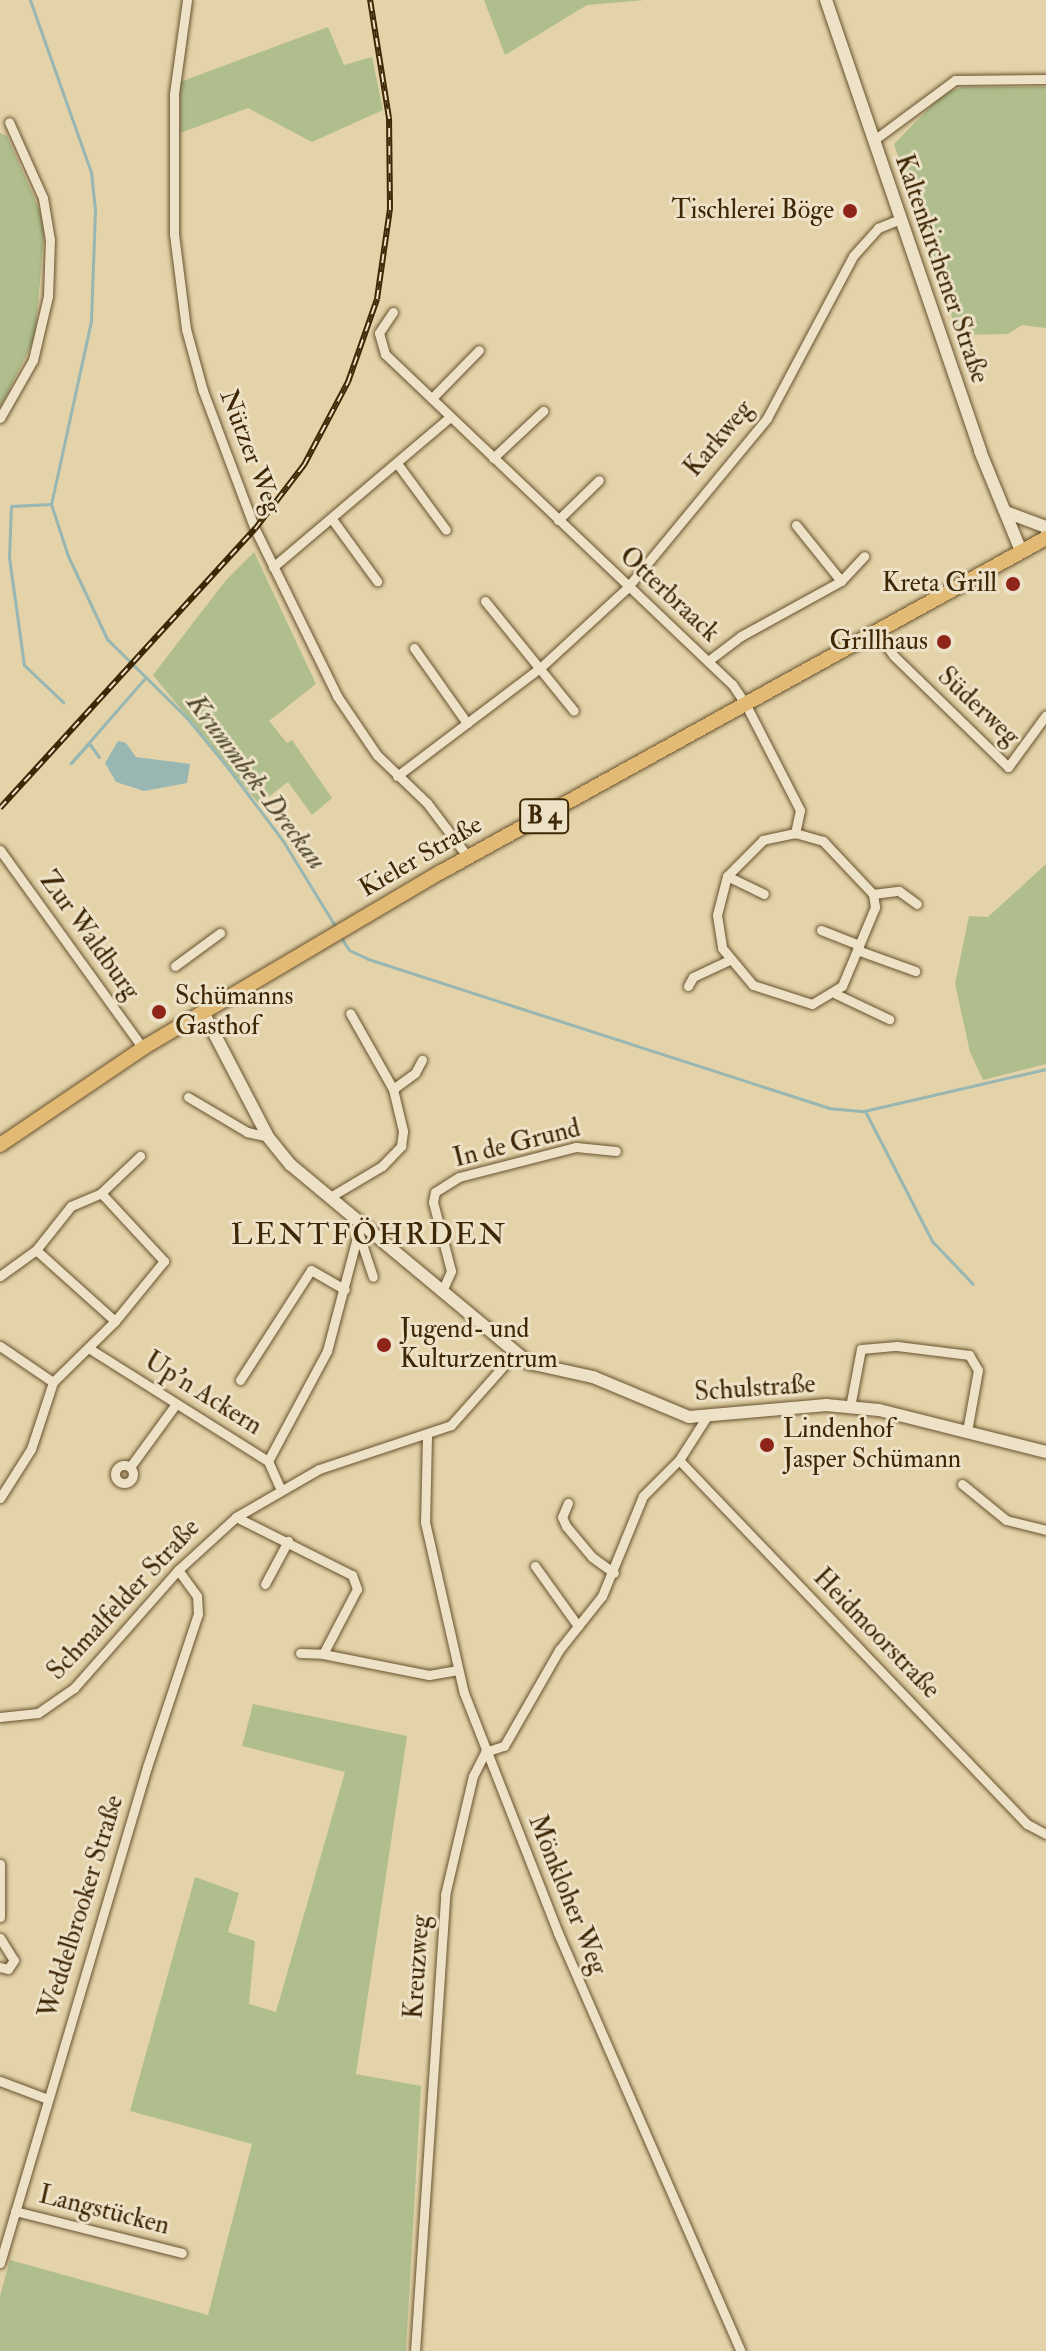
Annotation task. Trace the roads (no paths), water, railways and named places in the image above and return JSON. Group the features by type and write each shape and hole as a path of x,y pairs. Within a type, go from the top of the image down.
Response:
{"main road":[{"name":"Kieler Straße","path":"0,1145 143,1048 468,857 1046,538"}],"street":[{"name":"Nützer Weg","path":"187,0 174,94 172,180 186,329 223,449 273,567 337,696 397,776 427,803 468,857"},
{"name":"Kaltenkirchener Straße","path":"826,0 900,219 1021,551"},
{"path":"874,140 955,80 1046,79"},
{"path":"0,418 33,360 40,337 50,240 43,198 9,122"},
{"name":"Karkweg","path":"397,776 540,668 627,588 767,418 853,256 878,228 900,219"},
{"name":"Otterbraack","path":"393,312 382,322 380,345 627,588 708,661 746,705 797,796 795,833"},
{"path":"432,398 479,350"},
{"path":"493,458 543,411"},
{"path":"273,567 399,466 450,417"},
{"path":"399,466 446,530"},
{"path":"558,520 599,480"},
{"path":"1004,510 1029,525 1046,527"},
{"path":"332,519 377,581"},
{"path":"796,525 841,581"},
{"path":"708,661 741,636 841,581 864,556"},
{"path":"485,601 574,711"},
{"name":"Süderweg","path":"877,632 894,656 1008,767 1046,715"},
{"path":"414,648 467,723"},
{"path":"795,833 823,841 873,894 875,907 836,994 812,1004 798,1003 753,985 727,961 717,915 727,876 763,840 795,833"},
{"name":"Zur Waldburg","path":"0,850 143,1048"},
{"path":"727,876 764,894"},
{"path":"873,894 899,891 917,904"},
{"path":"821,930 915,971"},
{"path":"175,966 220,933"},
{"path":"688,986 693,977 727,961"},
{"path":"836,994 889,1019"},
{"name":"Schulstraße","path":"203,1012 268,1137 360,1228 443,1289 514,1354 529,1363 616,1385 672,1412 706,1418 826,1405 850,1407 967,1431 1046,1452"},
{"path":"330,1197 382,1166 401,1146 401,1112 393,1089 350,1013"},
{"path":"393,1089 422,1060"},
{"name":"Schulstraße","path":"188,1097 247,1132 268,1137"},
{"name":"In de Grund","path":"443,1289 451,1271 433,1202 435,1192 459,1177 576,1147 616,1151"},
{"path":"0,1276 36,1250 71,1206 101,1193 140,1156"},
{"path":"0,1498 31,1449 53,1382 90,1349 164,1261 101,1193"},
{"path":"360,1228 373,1277"},
{"path":"268,1461 327,1351 360,1228"},
{"path":"36,1250 115,1321"},
{"path":"240,1380 311,1270 345,1290"},
{"path":"0,1346 53,1382"},
{"path":"850,1407 861,1349 897,1346 969,1355 978,1370 967,1431"},
{"name":"Up'n Ackern","path":"90,1349 268,1461 280,1488"},
{"name":"Schmalfelder Straße","path":"0,1717 38,1713 74,1688 178,1570 236,1517 280,1488 355,1456 427,1436 461,1416 514,1354"},
{"path":"130,1467 176,1404"},
{"name":"Kreuzweg","path":"415,2351 445,1895 473,1776 485,1752 504,1746 614,1573 643,1496 679,1460 706,1418"},
{"name":"Mönkloher Weg","path":"427,1436 425,1522 458,1670 485,1752 558,1933 741,2351"},
{"name":"Heidmoorstraße","path":"679,1460 1027,1824 1046,1834"},
{"path":"962,1484 1006,1520 1046,1530"},
{"path":"568,1503 562,1517 566,1526 592,1557 614,1573"},
{"path":"236,1517 352,1575 357,1589 323,1654"},
{"path":"265,1584 288,1541"},
{"path":"535,1566 578,1626"},
{"name":"Weddelbrooker Straße","path":"0,2263 198,1614 197,1596 178,1570"},
{"path":"300,1653 323,1654 429,1675 458,1670"},
{"path":"0,1864 0,1917"},
{"path":"0,1938 14,1960 8,1969 0,1967"},
{"path":"0,2081 48,2099"},
{"name":"Langstücken","path":"15,2211 182,2253"}],"water":[{"path":"118,741 126,743 136,757 190,764 187,783 144,791 116,782 105,763"}],"waterway":[{"name":"Krummbek-Dreckau","path":"30,0 91,172 95,211 91,321 51,504 68,556 107,639 187,718 228,768 283,841 337,929"},
{"path":"51,504 11,506 9,557 24,665 63,702"},
{"path":"99,757 89,743 71,763 146,677"},
{"name":"Krummbek-Dreckau","path":"340,936 349,950 368,959 828,1108 864,1111 1046,1069"},
{"path":"866,1113 932,1241 973,1284"}],"railway":[{"path":"0,808 255,529 304,465 348,382 377,299 390,209 389,118 370,0"}],"place":[{"name":"Tischlerei Böge","path":"850,211"},
{"name":"Kreta Grill","path":"1013,584"},
{"name":"Grillhaus","path":"944,642"},
{"name":"Schümanns Gasthof","path":"159,1012"},
{"name":"Jugend- und Kulturzentrum","path":"384,1345"},
{"name":"Lindenhof Jasper Schümann","path":"767,1445"}],"district":[{"name":"LENTFÖHRDEN","path":"369,1235"}]}
